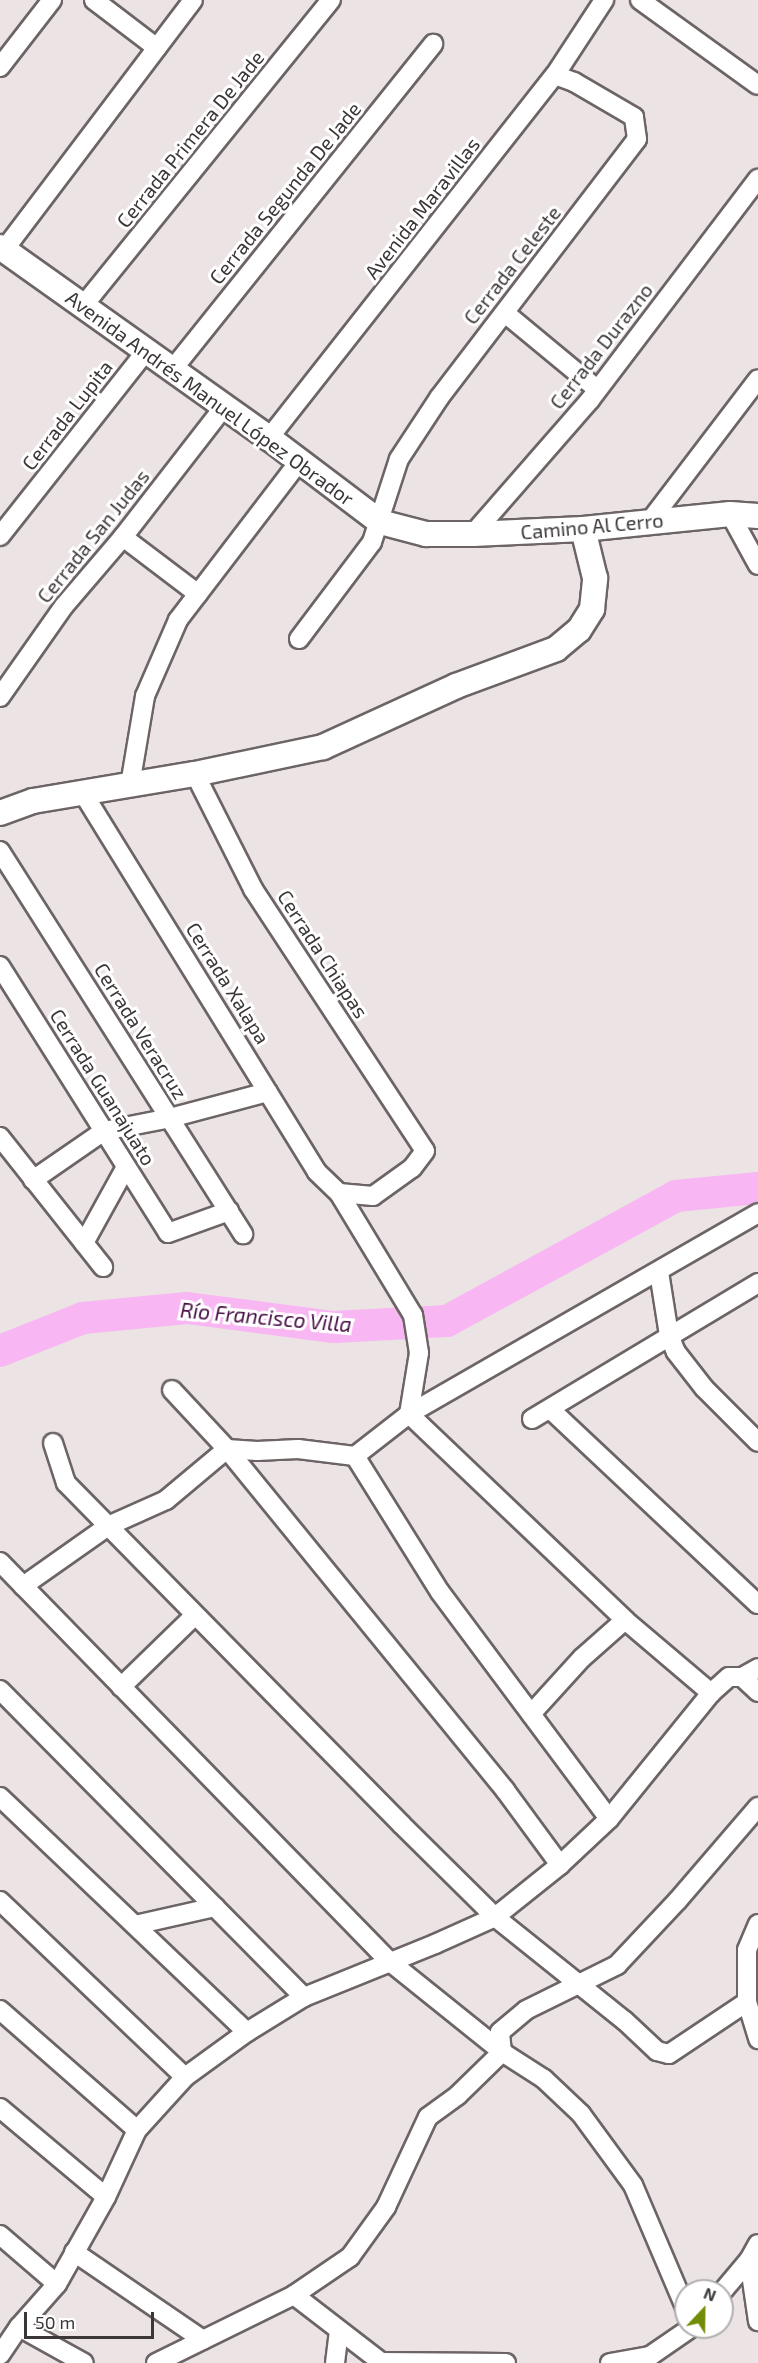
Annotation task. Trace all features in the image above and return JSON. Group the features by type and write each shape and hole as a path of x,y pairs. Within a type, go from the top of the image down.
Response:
{"main road":[{"name":"Avenida Andrés Manuel López Obrador","path":"2,249 269,438 380,522 426,534"},
{"name":"Camino Al Cerro","path":"426,534 583,529 730,514 758,516"},
{"path":"0,813 33,801 195,774 323,747 456,686 556,649 579,630 592,609 595,578 583,529"}],"street":[{"path":"0,67 52,0"},
{"path":"94,0 157,48"},
{"path":"2,249 193,0"},
{"name":"Cerrada Primera De Jade","path":"83,306 332,0"},
{"name":"Avenida Maravillas","path":"269,438 555,75 604,0"},
{"path":"640,0 758,85"},
{"name":"Cerrada Segunda De Jade","path":"172,370 433,44"},
{"name":"Cerrada Celeste","path":"299,639 372,542 399,459 465,363 637,139 634,117 574,81 555,75"},
{"name":"Cerrada Durazno","path":"473,534 597,389 758,180"},
{"path":"505,313 597,389"},
{"name":"Cerrada Lupita","path":"0,536 146,351"},
{"path":"650,522 758,379"},
{"name":"Cerrada San Judas","path":"0,697 64,606 123,537 224,407"},
{"path":"130,785 145,696 178,620 299,462"},
{"path":"730,514 758,565"},
{"path":"123,537 198,594"},
{"name":"Cerrada Chiapas","path":"195,774 253,889 425,1151 412,1168 373,1196 339,1193"},
{"name":"Cerrada Xalapa","path":"83,793 317,1172 339,1193 413,1315 419,1353 409,1414"},
{"name":"Cerrada Veracruz","path":"0,852 243,1234"},
{"name":"Cerrada Guanajuato","path":"0,966 168,1233 229,1211"},
{"path":"33,1179 104,1131 170,1118 268,1092"},
{"path":"0,1137 103,1267"},
{"path":"84,1243 126,1167"},
{"path":"23,1586 108,1526 166,1500 227,1449 257,1451 298,1449 355,1456 409,1414 659,1272 707,1240 758,1213"},
{"path":"659,1272 669,1335 676,1352 704,1388 758,1442"},
{"path":"532,1419 669,1335 756,1286"},
{"path":"172,1390 227,1449 505,1790 560,1865"},
{"path":"550,1409 758,1604"},
{"path":"409,1414 625,1620 711,1693"},
{"path":"53,1443 66,1483 495,1917 580,1984 657,2051 669,2054 747,2001"},
{"path":"355,1456 440,1592 609,1819"},
{"path":"0,1562 388,1961 502,2052 544,2079 581,2114 633,2185 674,2281"},
{"path":"121,1688 195,1615"},
{"path":"531,1714 582,1658 625,1620"},
{"path":"0,2355 19,2327 57,2284 106,2197 137,2130 185,2077 247,2031 304,1996 435,1944 495,1917 560,1865 609,1819 711,1693 729,1677 750,1673 758,1692"},
{"path":"0,1690 304,1996"},
{"path":"4,1809 135,1925 247,2031"},
{"path":"502,2052 500,2032 509,2023 526,2010 617,1965 756,1815"},
{"path":"0,1900 185,2077"},
{"path":"135,1925 215,1907"},
{"path":"758,1924 747,1950 747,2001 758,2039"},
{"path":"0,2010 137,2130"},
{"path":"156,2363 294,2295 350,2257 386,2206 428,2116 458,2095 502,2052"},
{"path":"0,2108 106,2197"},
{"path":"0,2235 57,2284"},
{"path":"74,2252 202,2340"},
{"path":"732,2279 753,2252"},
{"path":"753,2252 758,2320"},
{"path":"294,2295 381,2363 506,2363"},
{"path":"19,2327 56,2356 84,2363"},
{"path":"335,2363 339,2331"},
{"path":"610,2363 650,2359 676,2339"}],"waterway":[{"name":"Río Francisco Villa","path":"0,1351 83,1318 187,1308 334,1327 447,1321 676,1196 758,1188"}]}
